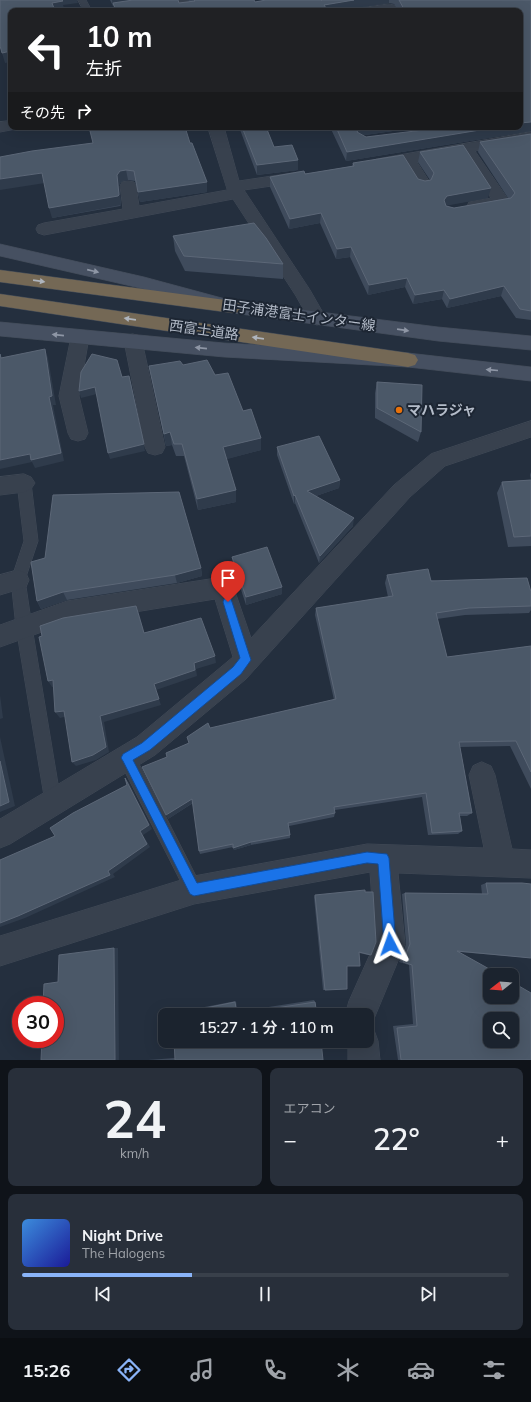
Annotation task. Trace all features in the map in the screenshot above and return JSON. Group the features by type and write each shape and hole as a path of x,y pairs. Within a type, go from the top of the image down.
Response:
{"highway":[{"name":"西富士道路","path":"0,276 233,307"},
{"name":"西富士道路","path":"0,300 408,360"}],"main road":[{"name":"田子浦港富士インター線","path":"0,250 144,283 233,307 432,334 531,343"},
{"path":"0,329 224,350 408,360 531,374"}],"street":[{"path":"217,130 236,190 304,294 317,318"},
{"path":"359,167 407,159 465,144 531,137"},
{"path":"458,210 502,202 465,144"},
{"path":"407,159 424,184"},
{"path":"44,229 132,213 312,174"},
{"path":"128,186 132,213"},
{"path":"78,434 69,396 80,337"},
{"path":"133,341 155,447"},
{"path":"0,834 127,758 152,741 237,670 402,491 438,460 531,430"},
{"path":"0,486 24,482"},
{"path":"0,636 67,612 223,587 246,660"},
{"path":"482,775 501,863"},
{"path":"0,952 194,890 367,858 531,864"},
{"path":"362,1008 390,944 383,858"},
{"path":"363,1048 364,1060"}],"lane":[{"path":"126,8 142,6"},
{"path":"24,482 31,542 9,582 24,627 53,802"},
{"path":"127,758 194,890"}],"building":[{"path":"0,0 63,1 52,3 54,8 8,8 8,52 2,53 0,46"},
{"path":"133,0 178,0 179,3 195,1 194,0 254,0 255,2 266,0 354,0 324,5 326,8 115,8 113,3"},
{"path":"399,0 531,0 531,122 523,123 523,8 403,8"},
{"path":"90,130 186,130 207,182 138,192 134,171 126,170 120,171 117,175 118,196 49,208 42,173 0,179 0,157 93,143"},
{"path":"243,130 267,130 274,147 292,145 298,160 257,165"},
{"path":"337,130 358,130 357,132 366,137 423,130 480,130 347,152"},
{"path":"531,134 531,311 520,309 504,286 450,299 444,290 415,295 407,278 369,285 351,247 337,249 321,213 290,219 270,177 304,171 305,174 354,166 353,163 403,155 418,179 425,181 431,180 434,173 420,152 463,145 491,188 447,196 444,200 446,206 454,208 511,198 515,193 480,142"},
{"path":"254,223 283,264 184,256 173,236"},
{"path":"45,349 52,396 49,397 61,453 31,460 30,454 0,460 0,354 1,358"},
{"path":"92,354 117,360 122,377 129,376 144,444 108,453 95,387 79,391 81,372"},
{"path":"207,360 215,375 228,373 243,411 251,409 261,438 223,447 236,490 197,499 182,444 174,444 170,432 164,434 149,366 180,361 183,365"},
{"path":"377,382 422,385 421,432 377,408"},
{"path":"319,436 340,480 307,491 354,518 320,556 295,495 294,496 277,447"},
{"path":"531,480 531,536 514,537 502,482"},
{"path":"179,492 201,568 175,575 63,592 37,601 31,562 45,558 53,495"},
{"path":"267,547 282,587 246,597 232,557"},
{"path":"428,569 431,581 527,578 531,592 531,606 469,608 436,613 447,657 531,646 531,772 516,741 459,742 472,813 459,813 462,831 432,833 426,793 334,807 335,813 288,823 290,835 251,842 233,848 233,844 199,851 192,799 166,815 142,767 167,757 166,753 189,743 187,737 208,723 210,728 336,699 316,608 393,596 387,575"},
{"path":"136,606 144,633 201,618 215,656 194,663 195,670 154,684 159,699 100,716 106,747 93,755 72,762 64,711 55,712 53,680 48,681 39,637 42,636 40,626 63,618"},
{"path":"0,761 9,802 0,806"},
{"path":"125,778 149,825 140,831 147,844 108,871 110,875 0,923 0,860 55,836 50,828 73,813 127,785"},
{"path":"486,883 531,884 531,958 457,951 487,968 483,968 483,1004 519,1004 519,986 531,993 531,1060 401,1060 397,1028 417,1026 412,965 403,962 410,944 405,893 488,894"},
{"path":"365,890 365,892 373,892 376,942 371,955 359,952 360,966 347,966 347,989 325,990 315,895"},
{"path":"114,948 115,1060 41,1060 42,1048 64,1048 64,996 43,996 44,984 58,982 59,955"},
{"path":"235,1002 236,1008 205,1008"},
{"path":"315,1002 316,1008 276,1008"},
{"path":"174,1048 322,1048 323,1060 175,1060"}],"place":[{"name":"マハラジャ","path":"399,410"}],"route":[{"path":"228,602 246,660 237,670 146,746 127,758 194,890 367,858 383,858 390,944"}]}
